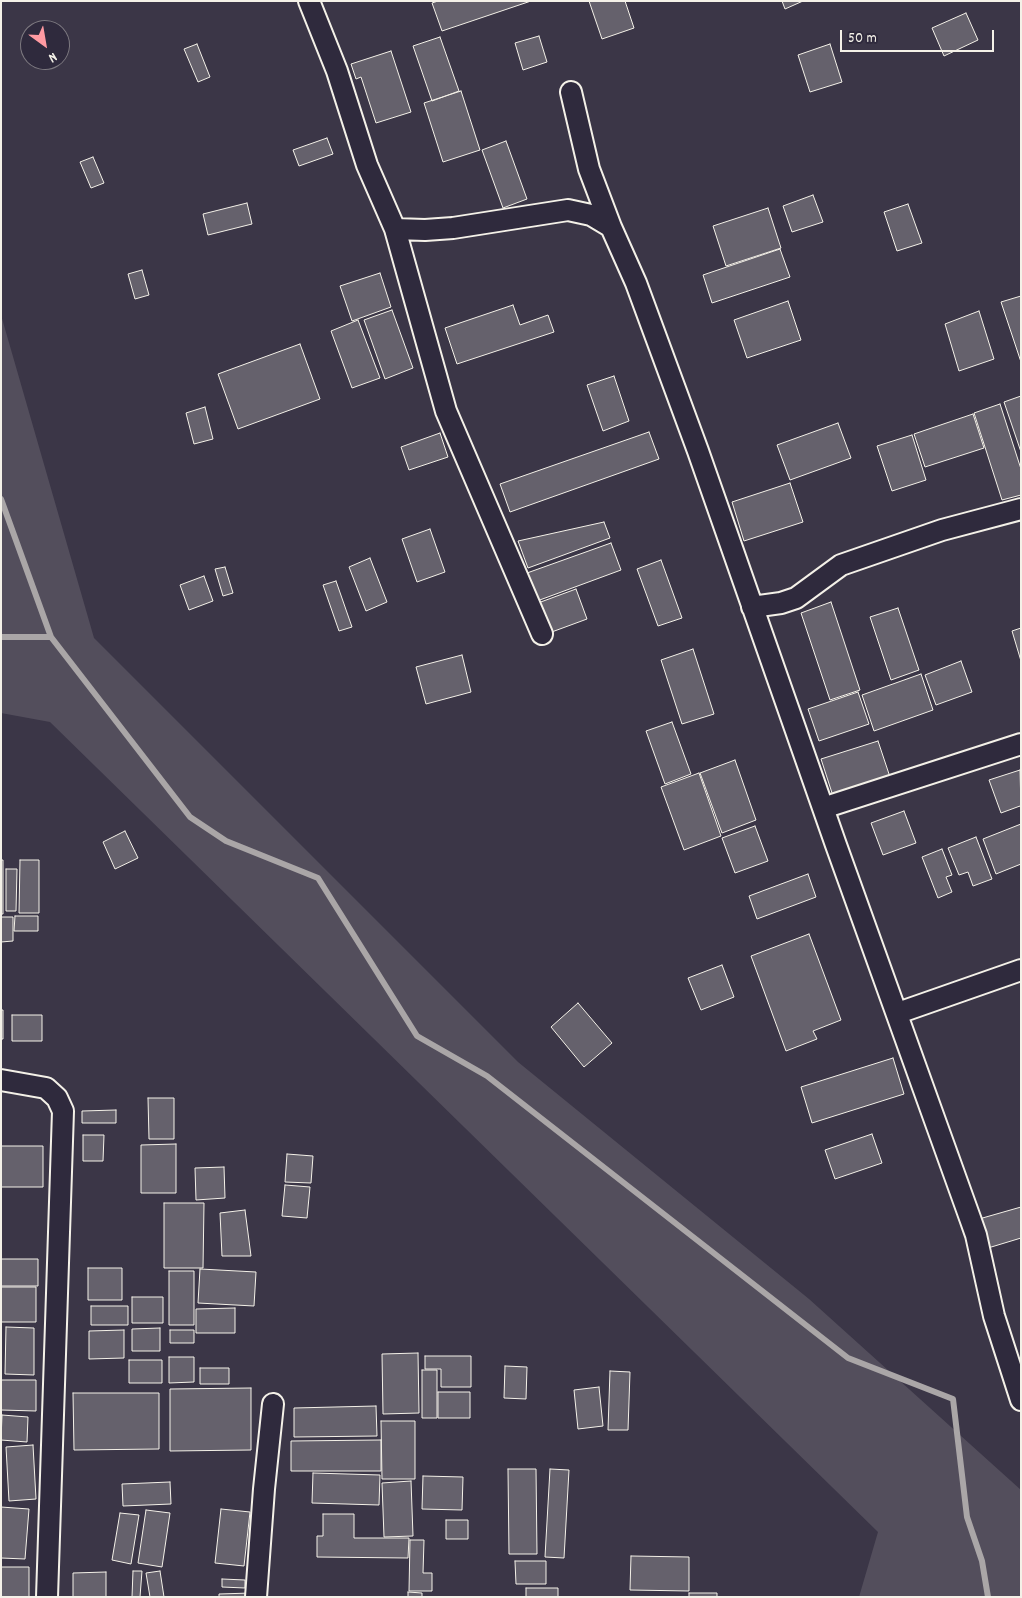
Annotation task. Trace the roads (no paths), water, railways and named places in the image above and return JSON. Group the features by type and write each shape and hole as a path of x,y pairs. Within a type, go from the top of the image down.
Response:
{"street":[{"path":"309,1 338,70 367,165 395,229 446,411 542,634"},
{"path":"571,92 589,169 611,227 630,268 695,442 823,808 976,1235 994,1316 1021,1400"},
{"path":"395,229 425,230 452,228 568,210 592,215 611,227"},
{"path":"752,607 781,604 796,598 841,565 942,530 1021,508"},
{"path":"823,808 1021,744"},
{"path":"898,1013 1021,970"},
{"path":"1,1080 46,1088 57,1098 63,1111 47,1597"},
{"path":"256,1597 264,1489 273,1404"}],"waterway":[{"path":"1,499 51,637 190,817 226,841 318,878 417,1036 487,1076 848,1358 953,1399 967,1517 982,1561 988,1597"},
{"path":"1,637 51,637"}]}
